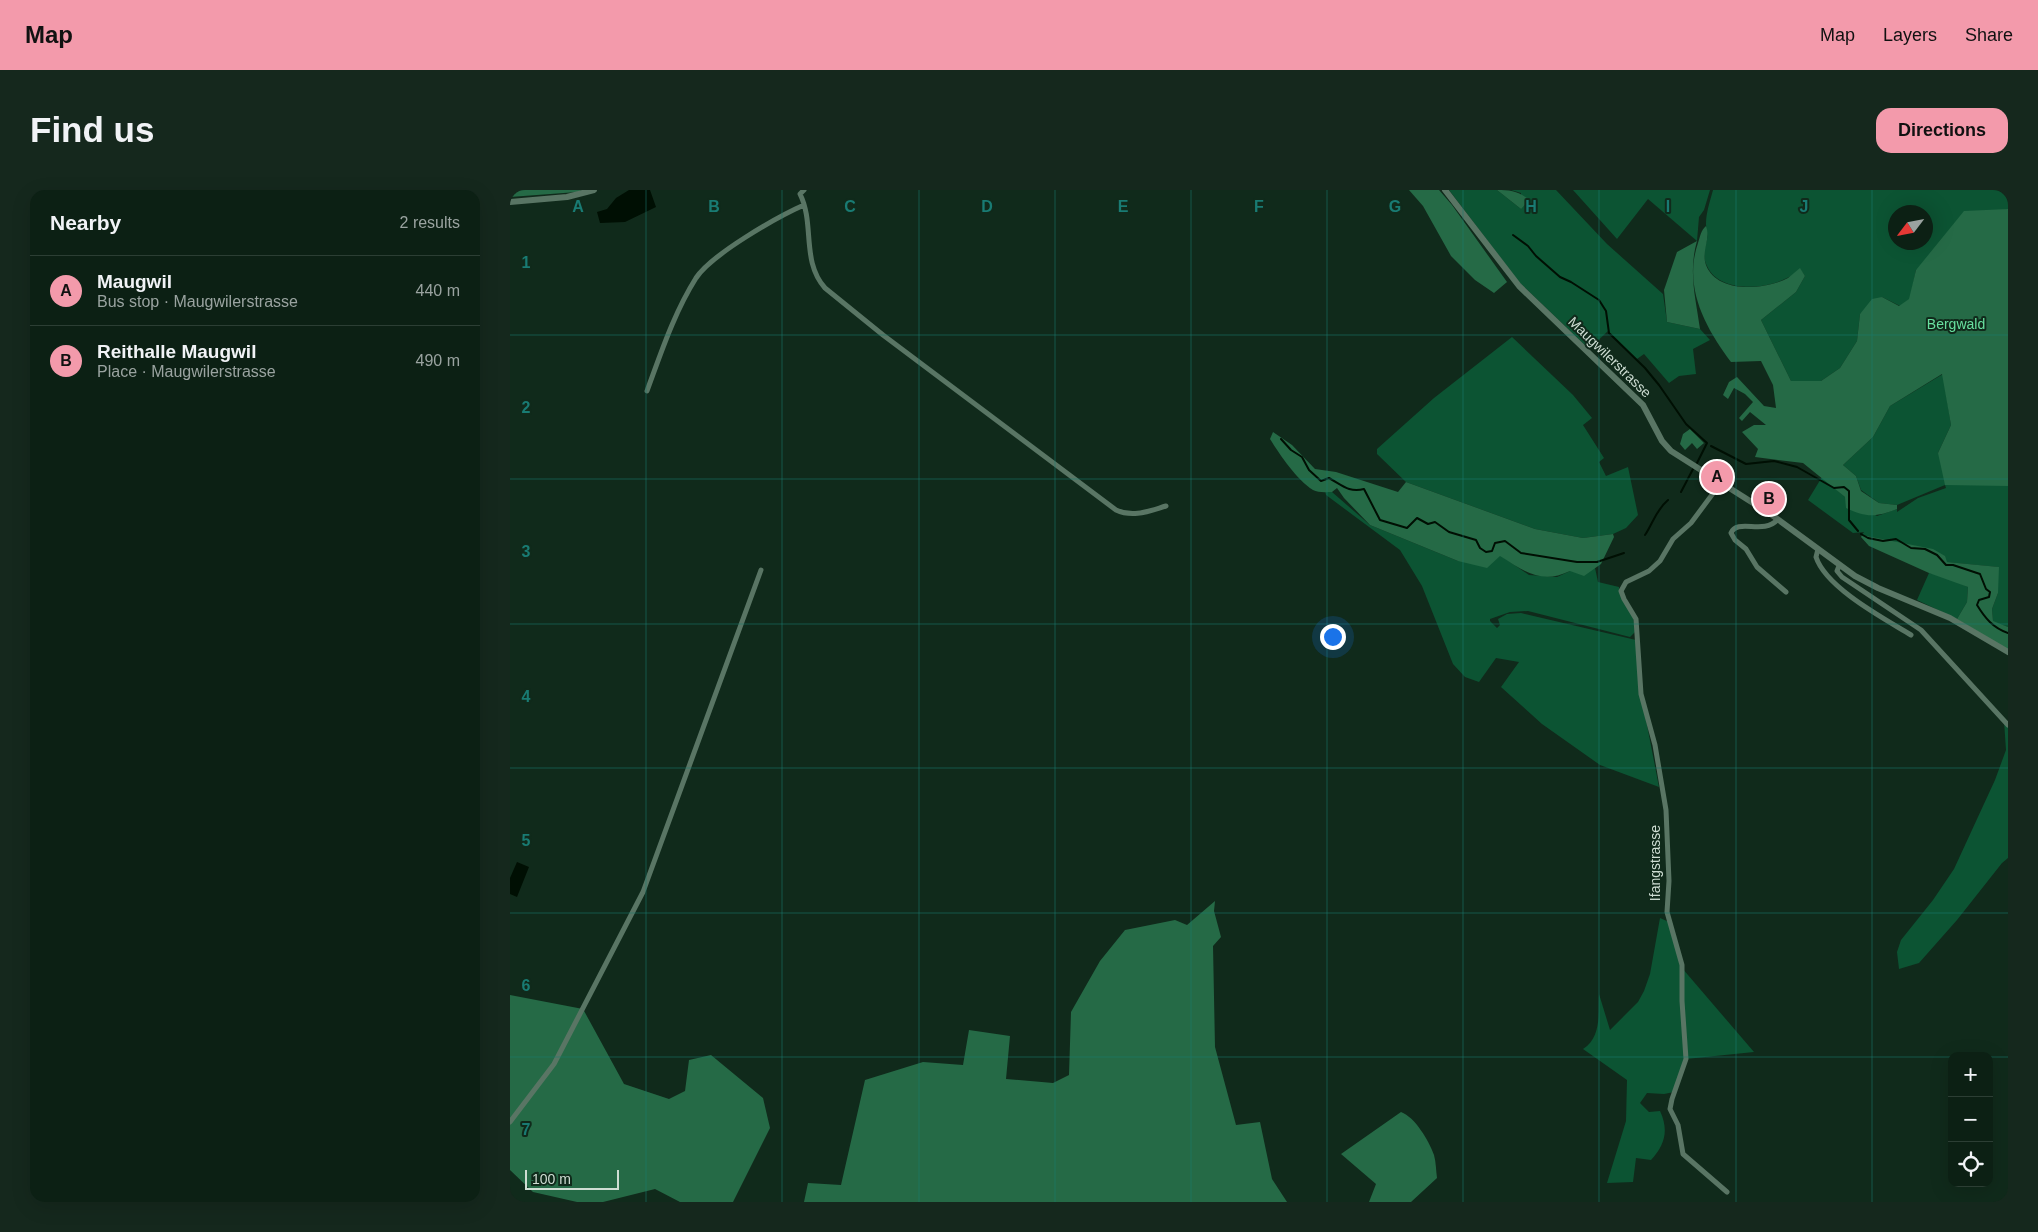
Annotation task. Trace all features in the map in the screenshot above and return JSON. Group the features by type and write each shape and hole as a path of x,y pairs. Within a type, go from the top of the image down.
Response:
{"street":[{"path":"510,202 555,198 594,190"},
{"name":"Maugwilerstrasse","path":"1445,190 1519,286 1643,405 1668,449 1720,484 1735,491 1818,549 1839,566 1872,585 1950,618 2008,652"},
{"path":"801,191 812,265 821,283 831,292 890,341 1116,510 1135,514 1166,506"},
{"path":"647,391 670,331 697,277 737,243 804,206"},
{"name":"Ifangstrasse","path":"1720,484 1691,524 1673,539 1665,555 1654,567 1645,574 1626,582 1621,591 1636,619 1641,694 1654,745 1666,810 1669,881 1666,912 1682,965 1682,1001 1686,1059 1670,1108 1678,1125 1683,1154 1727,1192"},
{"path":"1777,520 1765,527 1737,526 1731,533 1735,540 1746,548 1757,567 1786,592"},
{"path":"1818,549 1816,557 1820,567 1847,594 1859,604 1911,635"},
{"path":"1839,566 1837,571 1842,577 1914,624 1928,636 1956,670 2008,725"},
{"path":"510,1122 554,1064 643,892 761,570"}],"green space":[{"path":"510,190 582,190 577,192 510,197"},
{"path":"1409,190 1439,190 1452,205 1507,282 1494,293 1475,280 1451,256 1423,206"},
{"path":"1449,190 1497,190 1521,209 1521,193 1511,190 1556,190 1607,244 1663,294 1667,322 1700,329 1710,340 1693,349 1696,374 1679,376 1669,383 1644,354 1637,359 1608,331 1589,349 1519,282"},
{"path":"1497,190 1514,192 1529,200 1521,209"},
{"path":"1573,190 1710,190 1704,210 1699,217 1697,241 1648,199 1617,239"},
{"path":"1713,190 2008,190 2008,209 2003,210 1916,270 1910,299 1900,306 1882,297 1860,314 1857,341 1840,368 1821,381 1791,381 1761,320 1796,292 1805,276 1800,269 1778,282 1755,287 1743,287 1721,281 1713,275 1705,263 1707,216"},
{"name":"Bergwald","path":"2008,209 2008,486 1945,485 1938,453 1951,425 1942,374 1890,406 1873,437 1843,465 1856,476 1861,491 1879,503 1897,505 1897,509 1877,515 1866,515 1853,511 1846,508 1845,497 1803,463 1755,457 1758,449 1742,432 1754,425 1766,425 1750,412 1742,421 1739,418 1753,402 1745,394 1734,388 1728,399 1723,395 1729,382 1737,377 1764,406 1776,408 1773,385 1761,361 1731,362 1705,321 1695,291 1693,275 1694,259 1704,228 1706,226 1707,231 1706,265 1720,281 1742,287 1755,287 1788,278 1800,268 1805,276 1796,292 1761,320 1791,381 1821,381 1840,368 1857,341 1860,314 1872,299 1882,297 1899,306 1909,299 1916,270 1964,211"},
{"path":"1697,241 1694,252 1693,275 1700,329 1667,322 1664,290 1677,252"},
{"path":"1512,337 1573,395 1592,418 1583,425 1604,458 1599,462 1606,476 1628,467 1638,515 1626,528 1613,534 1583,538 1535,529 1406,482 1377,454 1377,449 1434,398"},
{"path":"1943,374 1951,425 1938,453 2008,485 2008,627 1993,622 1992,609 1998,593 1998,567 1946,562 1915,546 1862,535 1864,532 1853,533 1808,500 1822,477 1845,497 1877,516 1897,509 1897,512 1918,498 1946,488 1945,485 1897,505 1879,503 1861,490 1856,476 1843,465 1873,437 1890,406"},
{"path":"1690,429 1704,443 1697,449 1692,443 1685,450 1680,444 1683,434"},
{"path":"1273,432 1292,445 1315,469 1336,472 1398,492 1406,482 1535,529 1583,538 1613,534 1614,537 1601,564 1584,576 1570,571 1550,577 1541,576 1525,571 1500,556 1487,568 1458,561 1370,525 1337,488 1332,492 1320,492 1307,486 1295,474 1270,439"},
{"path":"1325,491 1332,492 1370,525 1458,561 1500,555 1529,575 1557,577 1570,571 1595,568 1598,582 1619,587 1619,591 1633,615 1635,632 1630,637 1528,611 1510,612 1490,619 1490,621 1497,628 1500,625 1498,619 1507,614 1521,613 1636,640 1641,694 1659,787 1600,765 1542,724 1501,687 1519,662 1496,658 1479,682 1465,677 1453,664 1422,586 1400,550 1326,495"},
{"path":"1862,535 1933,549 1945,556 1947,562 1999,567 1998,593 1992,609 1993,621 2008,627 2008,650 1957,619 1967,602 1968,587 1929,573 1869,546 1861,537"},
{"path":"1929,573 1942,575 1968,587 1967,602 1957,619 1917,600"},
{"path":"2004,721 2008,725 2008,858 1919,963 1899,969 1897,952 1901,940 1933,900 1954,869 1995,780 2006,750"},
{"path":"1215,901 1214,911 1221,937 1213,946 1215,1047 1236,1125 1260,1122 1272,1179 1287,1202 804,1202 808,1183 841,1185 865,1080 923,1062 963,1065 969,1030 1010,1036 1006,1079 1053,1083 1069,1075 1071,1012 1100,961 1125,930 1175,920 1187,925"},
{"path":"1660,918 1669,922 1682,968 1754,1052 1686,1059 1674,1092 1664,1094 1647,1093 1640,1103 1649,1112 1660,1111 1663,1118 1665,1131 1660,1149 1651,1160 1636,1158 1633,1182 1607,1183 1626,1121 1627,1080 1583,1049 1589,1044 1596,1031 1599,1017 1599,994 1610,1030 1638,1002 1650,974"},
{"path":"510,995 583,1009 624,1084 669,1099 685,1091 689,1060 711,1055 763,1098 770,1128 733,1202 680,1202 655,1189 603,1202 577,1202 533,1192 510,1170"},
{"path":"1401,1112 1416,1124 1429,1143 1435,1158 1437,1178 1411,1202 1369,1202 1376,1184 1341,1154"}],"shaded area":[{"path":"629,190 650,190 656,207 625,222 600,223 597,212 607,209 616,198"},
{"path":"517,862 529,867 517,897 510,894 510,878"}],"waterway":[{"path":"1513,235 1528,246 1536,256 1560,277 1599,300 1606,311 1609,333 1645,368 1686,424 1707,443 1697,463"},
{"path":"1281,439 1291,450 1302,457 1309,470 1321,481 1329,478 1350,489 1364,489 1380,520 1407,528 1417,518 1428,524 1435,522 1449,532 1476,540 1480,548 1486,552 1492,551 1495,543 1505,541 1521,553 1577,562 1597,562 1624,553"},
{"path":"1711,446 1746,464 1774,461 1797,467 1834,488 1844,487 1849,491 1849,520 1858,531"},
{"path":"1681,492 1693,469"},
{"path":"1645,535 1658,512 1668,500"},
{"path":"1861,534 1868,538 1883,541 1896,539 1911,548 1925,549 1937,555 1946,565 1953,565 1980,574 1986,589 1990,592 1989,597 1979,600 1977,605 1990,622 2008,633"}],"place":[{"name":"Maugwil","path":"1717,477"},
{"name":"Reithalle Maugwil","path":"1769,499"}]}
